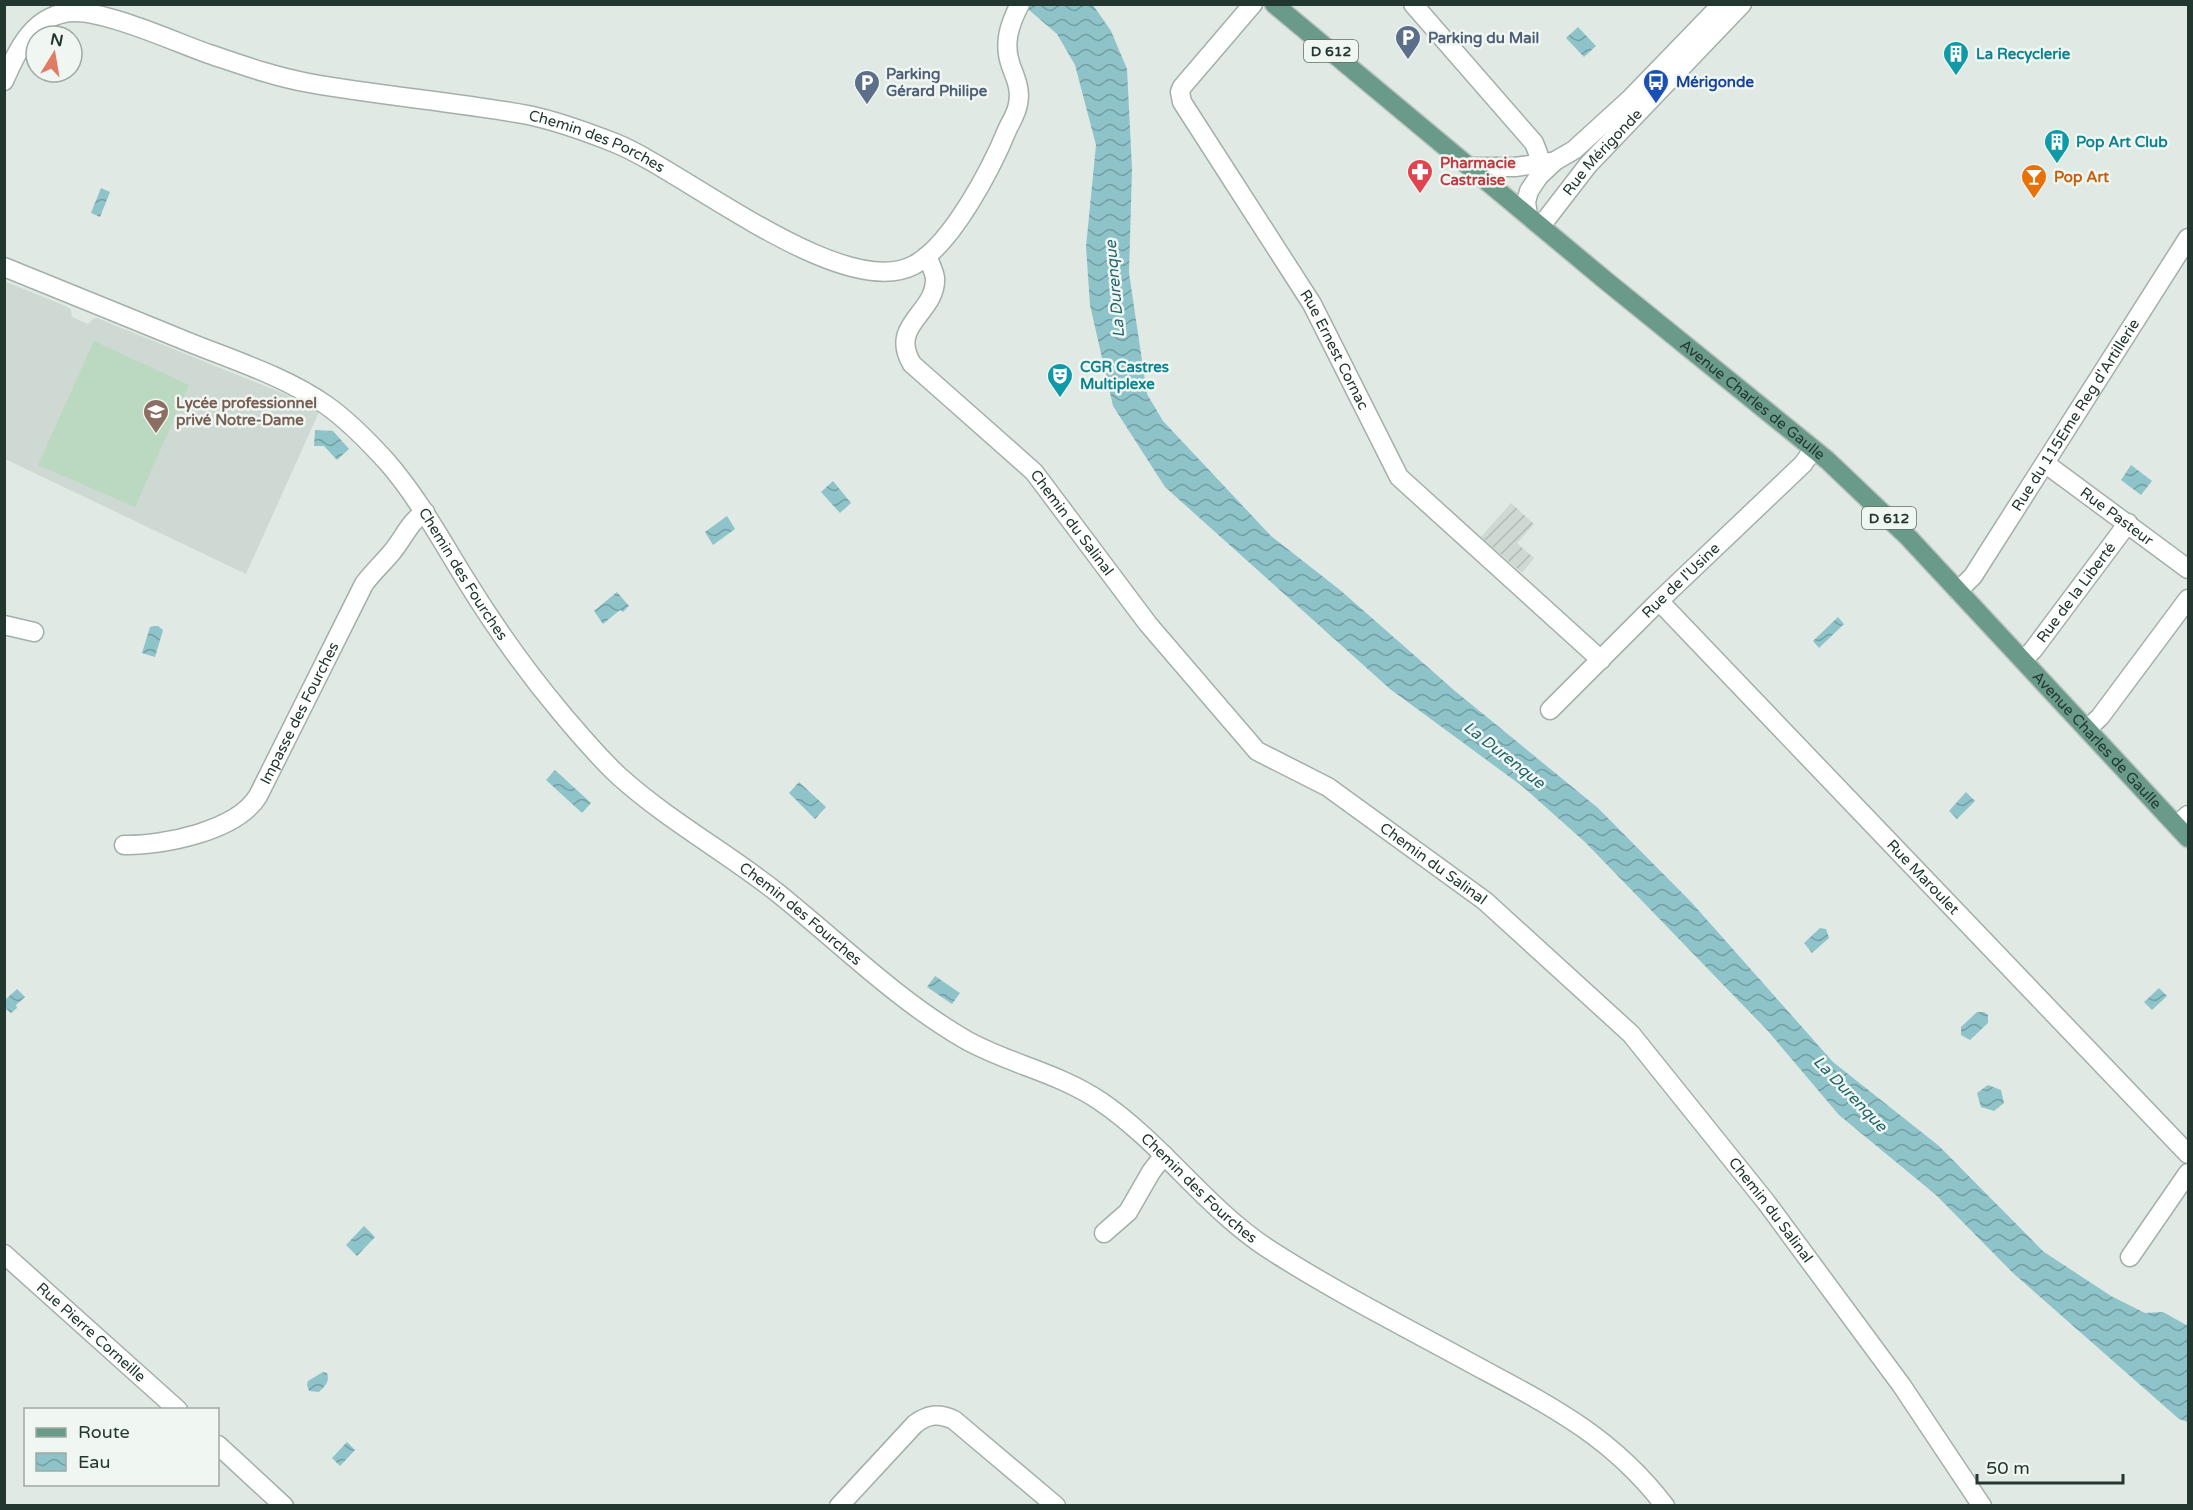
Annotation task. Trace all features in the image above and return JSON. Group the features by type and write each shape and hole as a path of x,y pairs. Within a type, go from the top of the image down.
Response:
{"main road":[{"name":"Avenue Charles de Gaulle","path":"1274,4 1827,460 1885,514 2088,729 2185,826"}],"street":[{"name":"Rue Ernest Cornac","path":"1252,4 1182,87 1180,93 1182,102 1312,304 1399,477 1600,660"},
{"path":"1413,4 1534,143 1544,167"},
{"name":"Rue Mérigonde","path":"1544,167 1574,150 1629,100 1722,4"},
{"name":"Rue Mérigonde","path":"1534,220 1742,4"},
{"name":"Chemin des Porches","path":"4,81 17,52 38,24 61,14 74,12 88,14 115,20 234,62 306,83 548,120 618,144 713,200 806,250 856,268 875,272 895,272 913,266 927,256 947,234 980,185 1002,143 1019,103 1019,85 1007,52 1009,25 1019,5"},
{"path":"1471,167 1544,167"},
{"path":"1534,220 1526,202 1529,191 1544,167"},
{"name":"Rue du 115Eme Reg d'Artillerie","path":"1958,591 1973,576 2046,464 2188,238"},
{"name":"Chemin du Salinal","path":"927,256 934,274 934,285 931,296 905,337 906,352 912,364 1034,471 1148,624 1257,750 1328,787 1485,901 1631,1034 1773,1211 1902,1386 1983,1506"},
{"name":"Chemin des Fourches","path":"4,267 277,379 313,397 342,418 375,449 403,481 500,634 543,691 589,747 642,796 774,890 888,985 939,1023 994,1054 1087,1093 1124,1119 1233,1222 1268,1248 1322,1281 1573,1420 1620,1456 1665,1506"},
{"name":"Rue de l'Usine","path":"1550,710 1659,601 1803,464 1814,450"},
{"name":"Rue Pasteur","path":"2046,464 2188,569"},
{"name":"Impasse des Fourches","path":"124,845 160,843 207,830 227,823 250,808 364,584 394,550 416,517 424,512"},
{"name":"Rue de la Liberté","path":"2023,660 2033,650 2128,523"},
{"path":"2088,729 2100,717 2188,599"},
{"name":"Rue Maroulet","path":"1659,601 2188,1154"},
{"path":"4,625 34,632"},
{"path":"1104,1233 1128,1212 1151,1172 1164,1155"},
{"path":"2130,1257 2188,1173"},
{"name":"Rue Pierre Corneille","path":"4,1254 176,1408"},
{"path":"838,1506 915,1424 923,1418 934,1415 944,1415 954,1420 1056,1506"},
{"path":"219,1446 284,1506"}],"shaded area":[{"name":"Lycée professionnel privé Notre-Dame","path":"4,281 68,307 72,317 88,324 97,318 292,397 319,412 246,574 5,459"},
{"path":"1511,503 1534,524 1517,543 1534,558 1522,573 1481,537"}],"green space":[{"path":"94,341 189,385 135,507 38,465"}],"water":[{"name":"La Durenque","path":"1013,5 1093,5 1111,31 1127,69 1132,169 1129,273 1147,394 1163,421 1271,536 1340,590 1455,691 1598,808 1692,903 1833,1062 1939,1146 2044,1252 2111,1296 2145,1313 2163,1312 2188,1326 2188,1422 2179,1419 2013,1273 1936,1195 1839,1115 1767,1030 1586,843 1522,786 1390,689 1165,487 1113,406 1090,305 1086,247 1096,145 1075,65 1057,34 1028,9"},
{"path":"1578,27 1596,46 1584,57 1566,38"},
{"path":"101,188 110,192 100,217 91,213"},
{"path":"315,430 333,431 349,449 337,460 324,446 314,446"},
{"path":"2131,465 2152,481 2141,495 2121,480"},
{"path":"833,481 851,503 840,513 821,492"},
{"path":"727,516 735,529 713,545 705,532"},
{"path":"617,592 629,606 623,612 620,610 603,624 594,611"},
{"path":"1838,617 1844,624 1819,648 1813,641"},
{"path":"154,626 163,630 155,657 142,653 150,627"},
{"path":"555,770 591,803 582,813 546,780"},
{"path":"799,782 826,807 815,819 789,793"},
{"path":"1966,792 1975,801 1957,819 1949,811"},
{"path":"1820,928 1826,929 1829,938 1812,953 1804,943"},
{"path":"935,976 960,993 952,1004 927,987"},
{"path":"2159,988 2167,996 2152,1010 2144,1002"},
{"path":"17,989 25,997 11,1013 5,1008 5,1000"},
{"path":"1977,1012 1984,1012 1988,1015 1988,1023 1970,1040 1961,1035 1961,1027"},
{"path":"1988,1085 2001,1090 2004,1103 1994,1111 1981,1107 1977,1093"},
{"path":"364,1226 375,1237 357,1256 346,1245"},
{"path":"323,1372 328,1376 325,1386 319,1392 309,1391 308,1381"},
{"path":"347,1442 355,1450 340,1466 332,1458"}],"place":[{"name":"Parking du Mail","path":"1408,61"},
{"name":"La Recyclerie","path":"1956,77"},
{"name":"Mérigonde","path":"1656,105"},
{"name":"Parking Gérard Philipe","path":"867,106"},
{"name":"Pop Art Club","path":"2057,165"},
{"name":"Pharmacie Castraise","path":"1420,195"},
{"name":"Pop Art","path":"2034,200"},
{"name":"CGR Castres Multiplexe","path":"1060,399"},
{"name":"Lycée professionnel privé Notre-Dame","path":"156,435"}]}
